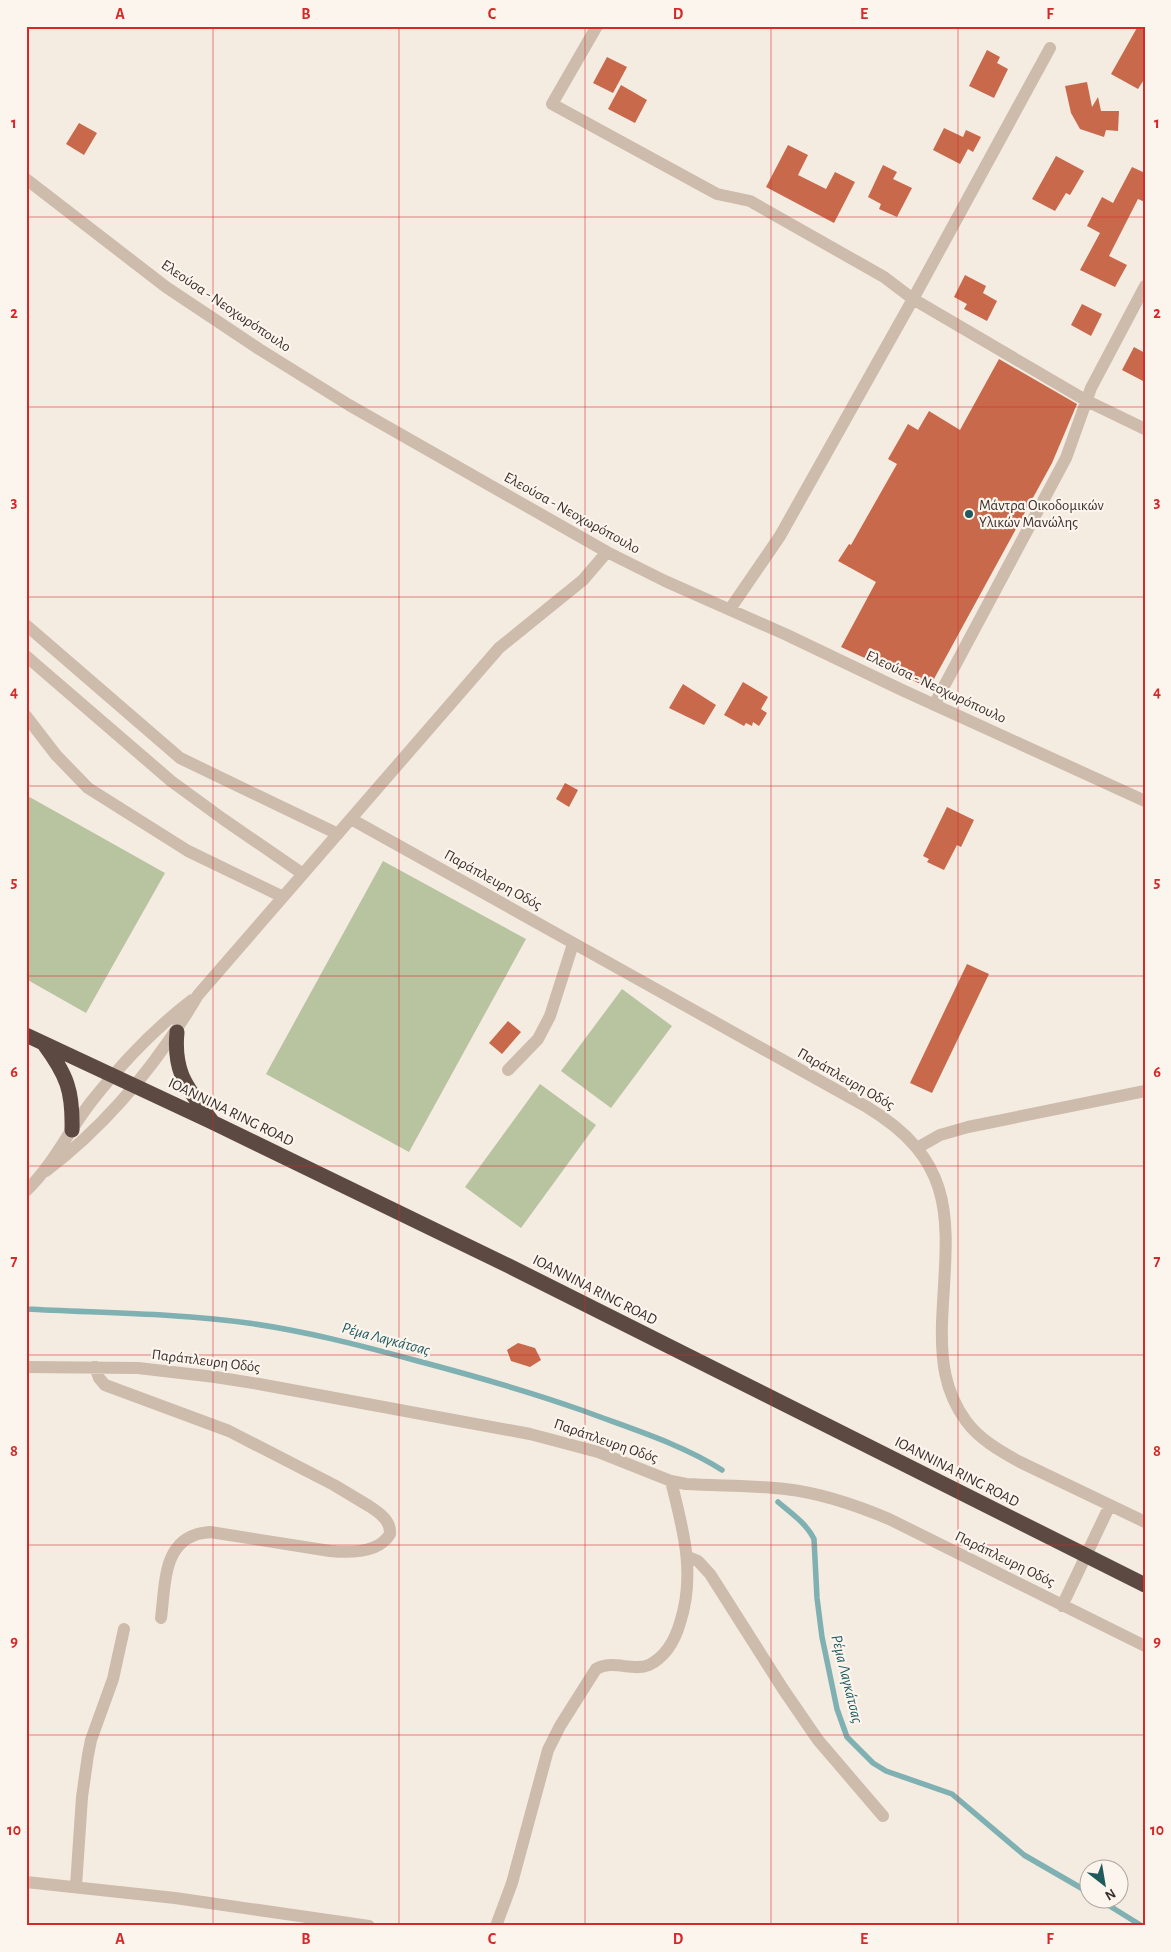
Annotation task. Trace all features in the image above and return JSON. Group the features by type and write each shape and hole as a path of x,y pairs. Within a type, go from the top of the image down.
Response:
{"highway":[{"path":"177,1032 175,1049 181,1076 212,1122"},
{"name":"IOANNINA RING ROAD","path":"26,1035 212,1122 518,1271 1145,1586"},
{"path":"43,1043 64,1075 70,1091 72,1130"}],"street":[{"path":"597,26 552,104 716,194 750,201 884,277 913,299 1087,401 1145,429"},
{"path":"730,609 780,536 913,299 1050,48"},
{"name":"Ελεούσα - Νεοχωρόπουλο","path":"26,180 166,287 259,349 349,405 607,552 665,582 730,609 934,705 1145,800"},
{"path":"934,705 1066,458 1091,388 1145,286"},
{"path":"46,1171 90,1103 113,1076 157,1028 198,995 499,648 583,580 607,552"},
{"path":"26,625 180,758 338,834"},
{"path":"26,656 177,785 303,874"},
{"path":"26,716 56,755 88,788 188,851 283,897"},
{"name":"Παράπλευρη Οδός","path":"351,819 872,1110 899,1130 916,1148 936,1180 944,1207 946,1241 942,1330 943,1366 949,1391 960,1412 975,1431 1002,1452 1145,1522"},
{"path":"508,1070 538,1039 550,1016 572,944"},
{"path":"26,1192 46,1171 89,1136 136,1086 177,1032 198,995"},
{"path":"916,1148 940,1135 968,1127 1145,1091"},
{"name":"Παράπλευρη Οδός","path":"26,1367 148,1369 215,1377 530,1434 598,1452 671,1481 692,1484 786,1489 813,1494 864,1508 1145,1646"},
{"path":"95,1367 99,1378 106,1384 236,1435 369,1506 383,1517 390,1527 390,1534 385,1541 369,1549 350,1552 330,1551 210,1532 195,1535 183,1541 170,1559 161,1618"},
{"path":"496,1926 514,1876 548,1750 560,1726 596,1669 610,1665 644,1666 652,1663 666,1651 677,1634 684,1612 688,1586 688,1557 671,1481"},
{"path":"1062,1606 1110,1504"},
{"path":"688,1557 698,1560 710,1574 783,1689 818,1740 883,1816"},
{"path":"76,1886 82,1796 88,1755 113,1679 124,1629"},
{"path":"26,1882 176,1898 369,1926"}],"green space":[{"path":"26,795 165,873 86,1013 26,979"},
{"path":"383,861 526,939 409,1152 266,1074"},
{"path":"622,989 672,1026 611,1108 561,1071"},
{"path":"540,1084 596,1125 521,1228 465,1187"}],"building":[{"path":"1138,26 1145,26 1145,78 1138,89 1111,74"},
{"path":"987,50 1000,57 997,63 1008,69 994,98 969,86"},
{"path":"607,57 627,67 613,93 593,83"},
{"path":"1087,82 1092,107 1098,97 1101,111 1119,111 1118,131 1106,130 1104,137 1080,129 1071,113 1065,86"},
{"path":"621,85 647,100 635,123 608,109"},
{"path":"79,123 97,133 84,155 66,144"},
{"path":"944,128 963,137 966,130 981,137 973,152 968,149 960,164 933,150"},
{"path":"788,145 808,155 798,175 826,189 835,172 855,182 834,223 766,187"},
{"path":"1056,156 1084,171 1070,195 1066,193 1055,211 1032,199"},
{"path":"883,165 897,172 893,179 912,188 897,217 879,209 881,204 868,197"},
{"path":"1132,167 1145,173 1145,202 1138,199 1109,256 1127,265 1115,287 1080,270 1100,233 1087,226 1102,197 1113,203"},
{"path":"965,275 986,286 983,293 997,301 987,321 964,309 967,304 954,297"},
{"path":"1082,304 1102,314 1091,336 1071,325"},
{"path":"1134,347 1145,353 1145,382 1122,370"},
{"name":"Μάντρα Οικοδομικών Υλικών Μανώλης","path":"999,359 1077,404 1052,463 929,688 841,647 876,582 838,561 849,544 851,545 897,464 888,459 908,424 918,430 929,411 960,430"},
{"path":"743,682 768,697 761,709 767,713 759,726 753,722 752,726 746,723 744,726 724,715"},
{"path":"683,684 716,705 704,725 669,708"},
{"path":"565,783 578,790 569,807 556,799"},
{"path":"947,807 974,820 961,847 957,845 944,870 927,862 929,859 923,856"},
{"path":"967,964 989,974 932,1093 910,1083"},
{"path":"508,1021 521,1032 502,1054 489,1043"},
{"path":"518,1343 535,1348 541,1360 530,1367 511,1361 507,1350"}],"waterway":[{"name":"Ρέμα Λαγκάτσας","path":"26,1309 165,1315 221,1320 269,1326 332,1339 478,1377 563,1404 673,1444 722,1470"},
{"name":"Ρέμα Λαγκάτσας","path":"778,1502 803,1524 814,1539 817,1598 822,1637 837,1709 847,1737 873,1763 886,1771 952,1794 1024,1855 1078,1886"},
{"name":"Ρέμα Λαγκάτσας","path":"1116,1910 1142,1926"}],"place":[{"name":"Μάντρα Οικοδομικών Υλικών Μανώλης","path":"969,514"}]}
